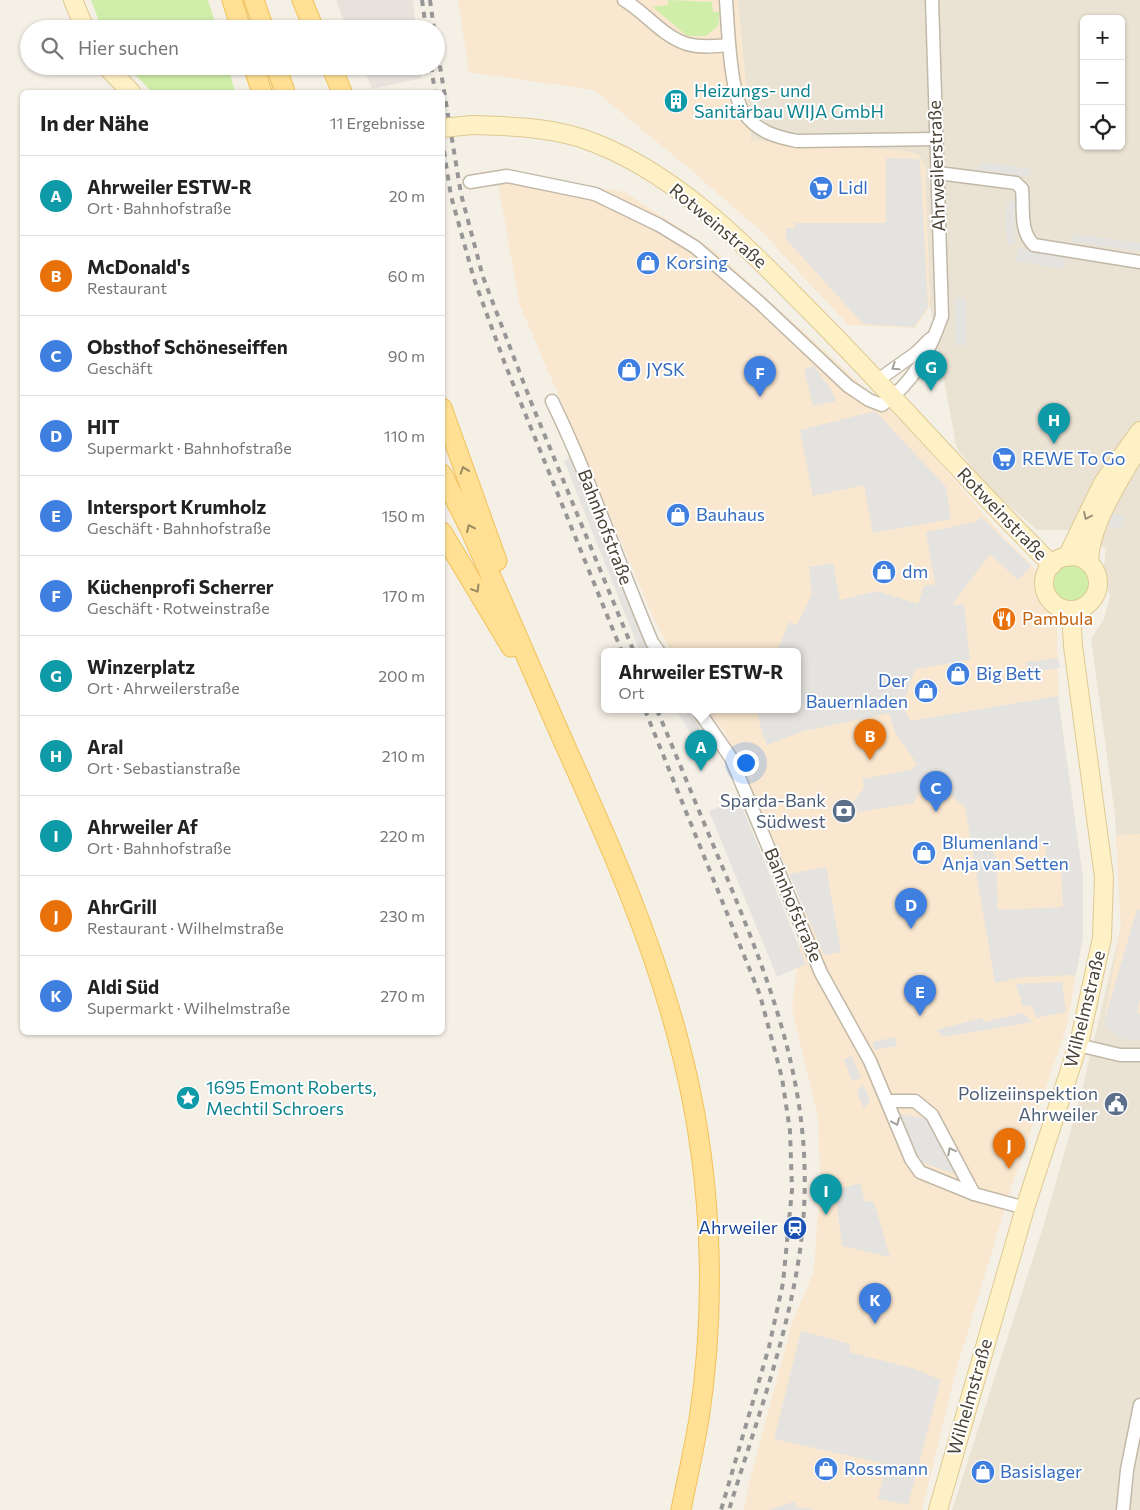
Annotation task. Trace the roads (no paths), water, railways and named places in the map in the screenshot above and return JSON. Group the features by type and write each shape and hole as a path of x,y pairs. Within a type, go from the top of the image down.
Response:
{"main road":[{"path":"73,0 81,20"},
{"path":"232,0 238,20"},
{"path":"254,0 261,20"},
{"path":"302,0 310,20"},
{"path":"115,75 129,90"},
{"path":"256,75 261,90"},
{"path":"279,75 284,90"},
{"path":"335,75 341,90"},
{"name":"Rotweinstraße","path":"445,128 472,125 530,126 581,138 627,159 669,184 710,214 745,246 894,396 936,445 1059,561"},
{"path":"445,416 553,717"},
{"path":"1140,430 1109,486 1089,555 1089,563 1098,579 1094,597 1080,609 1071,610 1054,605 1049,598 1044,581 1109,486 1140,445"},
{"path":"445,480 469,527 618,864 646,936 679,1039 697,1132 706,1212 707,1331 699,1419 680,1510"},
{"path":"445,537 553,717"},
{"path":"1059,561 1079,558 1089,563"},
{"name":"Wilhelmstraße","path":"938,1510 1025,1208 1078,1045 1096,976 1102,938 1104,877 1073,646 1071,610"}],"street":[{"path":"624,0 677,40 702,47 730,45"},
{"path":"726,0 736,92 743,112 759,128 775,137 797,141 937,139"},
{"name":"Ahrweilerstraße","path":"894,396 911,380 922,364 937,332 942,316 932,0"},
{"path":"938,173 1016,183 1022,189 1024,229 1034,245 1140,262"},
{"name":"Rotweinstraße","path":"470,182 507,176 595,194 659,224 694,247 858,394 882,404 894,396"},
{"path":"878,380 916,354 937,332"},
{"name":"Bahnhofstraße","path":"552,401 576,450 614,554 656,648"},
{"name":"Bahnhofstraße","path":"700,713 731,758 822,973 870,1061 911,1159 920,1172 974,1194 1025,1208"},
{"path":"1078,1045 1120,1056 1140,1055"},
{"path":"887,1102 915,1101 932,1115 974,1194"},
{"path":"1123,1510 1127,1470 1140,1406"}],"railway":[{"path":"422,0 425,20"},
{"path":"430,0 433,20"},
{"path":"432,75 435,90"},
{"path":"441,75 444,90"},
{"path":"445,97 461,194 483,277 531,402 632,648"},
{"path":"445,158 451,196 474,279 505,364 620,648"},
{"path":"646,713 760,995 782,1078 790,1131 792,1190 783,1283 769,1347 721,1510"},
{"path":"658,713 743,918 775,1005 788,1049 797,1093 803,1138 805,1185 802,1234 797,1269 782,1339 729,1510"}],"place":[{"name":"Heizungs- und Sanitärbau WIJA GmbH","path":"676,101"},
{"name":"Lidl","path":"821,188"},
{"name":"Korsing","path":"648,263"},
{"name":"JYSK","path":"629,370"},
{"name":"Winzerplatz","path":"931,391"},
{"name":"Küchenprofi Scherrer","path":"760,397"},
{"name":"Aral","path":"1054,444"},
{"name":"REWE To Go","path":"1004,459"},
{"name":"Bauhaus","path":"678,515"},
{"name":"dm","path":"884,572"},
{"name":"Pambula","path":"1004,619"},
{"name":"Big Bett","path":"958,674"},
{"name":"Der Bauernladen","path":"926,691"},
{"name":"McDonald's","path":"870,760"},
{"name":"Ahrweiler ESTW-R","path":"701,771"},
{"name":"Sparda-Bank Südwest","path":"844,811"},
{"name":"Obsthof Schöneseiffen","path":"936,812"},
{"name":"Blumenland - Anja van Setten","path":"924,853"},
{"name":"HIT","path":"911,929"},
{"name":"Intersport Krumholz","path":"920,1016"},
{"name":"1695 Emont Roberts, Mechtil Schroers","path":"188,1098"},
{"name":"Polizeiinspektion Ahrweiler","path":"1116,1104"},
{"name":"AhrGrill","path":"1009,1169"},
{"name":"Ahrweiler Af","path":"826,1215"},
{"name":"Ahrweiler","path":"795,1228"},
{"name":"Aldi Süd","path":"875,1324"},
{"name":"Rossmann","path":"826,1469"},
{"name":"Basislager","path":"983,1472"}]}
